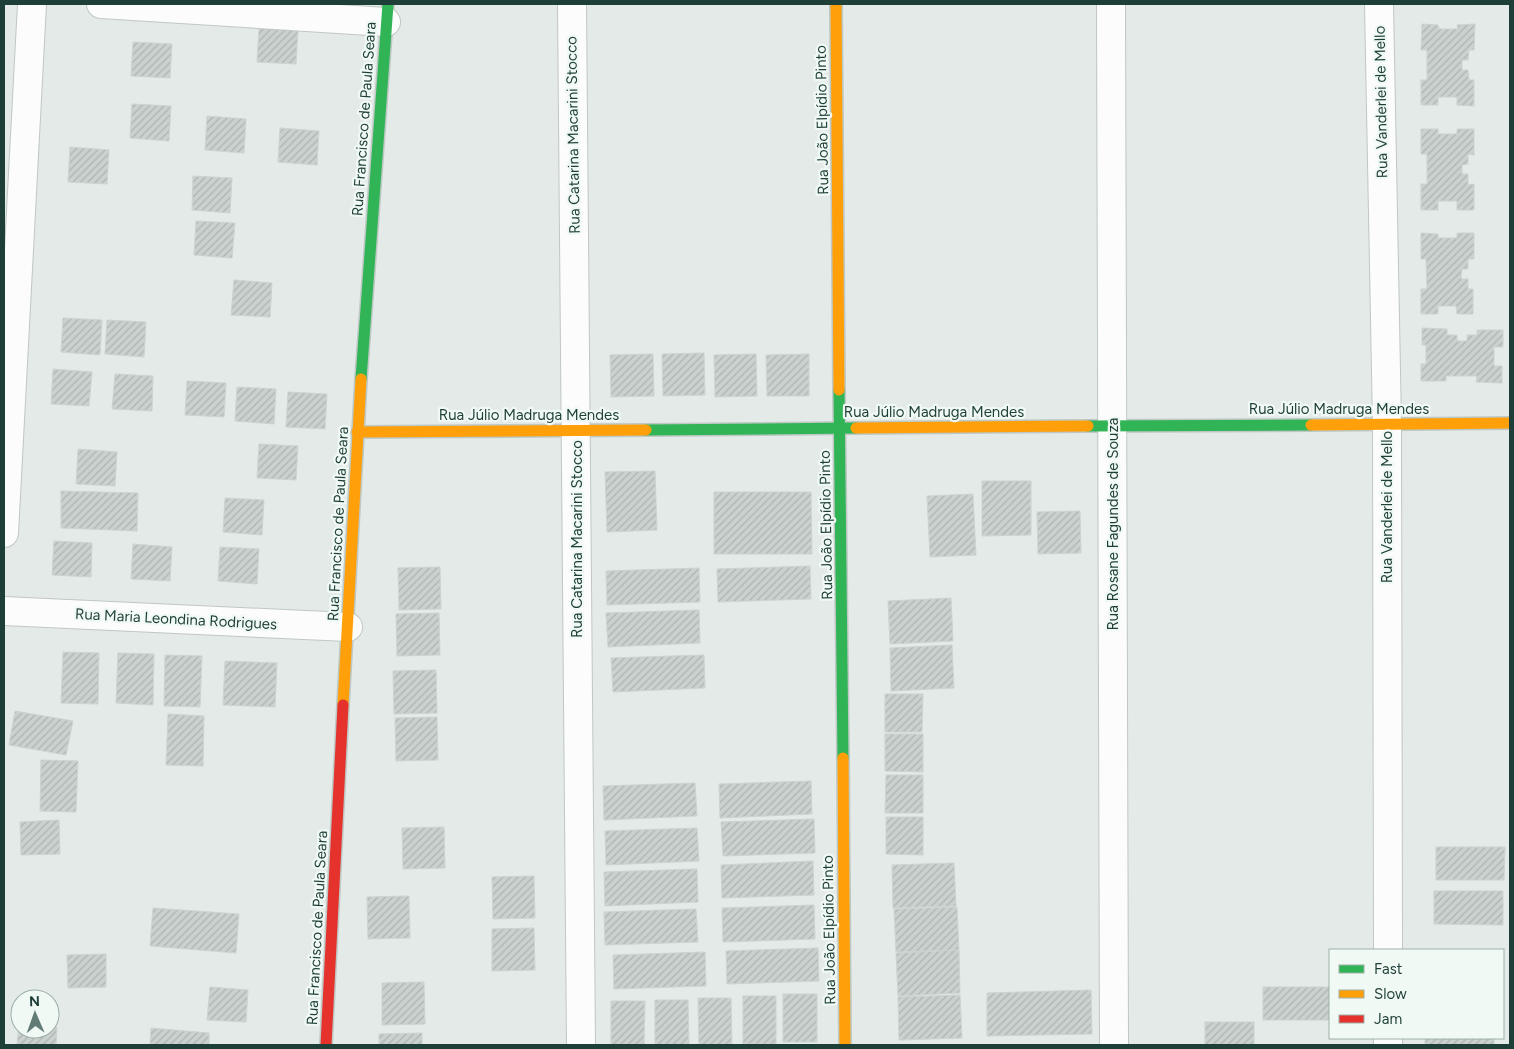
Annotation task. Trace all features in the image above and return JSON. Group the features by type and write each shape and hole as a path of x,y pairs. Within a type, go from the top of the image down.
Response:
{"street":[{"path":"4,533 32,4"},
{"path":"101,4 387,13"},
{"name":"Rua Catarina Macarini Stocco","path":"572,4 581,1045"},
{"name":"Rua João Elpídio Pinto","path":"836,4 845,1045"},
{"name":"Rua Rosane Fagundes de Souza","path":"1111,4 1114,1045"},
{"name":"Rua Vanderlei de Mello","path":"1379,4 1387,424 1388,949"},
{"name":"Rua Francisco de Paula Seara","path":"326,1045 357,432 387,13"},
{"name":"Rua Júlio Madruga Mendes","path":"357,432 1510,423"},
{"name":"Rua Maria Leondina Rodrigues","path":"4,610 348,627"}],"building":[{"path":"1422,24 1438,25 1439,29 1458,29 1457,25 1475,24 1474,50 1469,50 1468,60 1462,60 1462,70 1468,70 1469,80 1474,80 1474,106 1457,105 1457,97 1438,97 1438,105 1421,105 1421,80 1427,80 1427,50 1421,50"},
{"path":"259,28 298,30 296,64 257,62"},
{"path":"133,42 172,44 170,78 131,76"},
{"path":"132,104 171,106 169,141 130,138"},
{"path":"207,116 246,119 244,153 205,150"},
{"path":"280,128 319,131 317,165 278,162"},
{"path":"1421,129 1438,129 1438,134 1457,134 1457,129 1474,129 1474,155 1468,154 1468,164 1462,165 1462,174 1468,174 1468,185 1474,184 1474,210 1457,210 1457,201 1438,201 1438,210 1421,210 1421,184 1427,184 1427,154 1421,154"},
{"path":"70,147 109,150 107,184 68,182"},
{"path":"193,176 232,178 230,213 192,210"},
{"path":"196,221 235,223 232,258 194,255"},
{"path":"1421,233 1438,234 1438,238 1457,238 1457,233 1474,233 1474,259 1468,259 1468,269 1462,269 1461,279 1468,279 1468,289 1473,289 1473,314 1457,314 1456,306 1438,306 1438,314 1421,314 1421,289 1427,289 1426,259 1421,259"},
{"path":"234,280 272,283 270,317 231,315"},
{"path":"63,318 102,320 100,355 61,352"},
{"path":"107,320 146,322 144,357 105,354"},
{"path":"1422,328 1447,329 1447,335 1457,335 1457,341 1467,341 1467,335 1477,335 1477,330 1503,330 1503,347 1494,347 1494,366 1502,366 1502,383 1476,382 1477,376 1446,376 1446,381 1421,381 1421,364 1426,364 1426,345 1422,345"},
{"path":"704,353 705,395 663,396 662,354"},
{"path":"653,354 654,396 611,397 610,355"},
{"path":"756,354 757,396 715,397 714,355"},
{"path":"809,354 809,396 767,396 766,355"},
{"path":"53,369 92,372 89,406 51,404"},
{"path":"115,374 153,376 152,411 112,409"},
{"path":"187,381 226,383 224,417 185,415"},
{"path":"237,387 276,389 274,424 235,421"},
{"path":"288,392 327,394 325,429 286,427"},
{"path":"259,444 298,446 296,480 257,478"},
{"path":"78,449 117,452 115,486 76,484"},
{"path":"655,471 657,530 607,532 605,472"},
{"path":"982,481 1031,481 1031,535 982,536"},
{"path":"61,491 138,493 137,531 61,528"},
{"path":"714,492 811,492 812,554 714,554"},
{"path":"973,494 976,555 930,557 927,496"},
{"path":"225,498 264,500 262,535 223,532"},
{"path":"1080,511 1081,553 1038,554 1037,512"},
{"path":"54,541 92,543 91,577 52,575"},
{"path":"133,544 172,547 170,581 131,579"},
{"path":"220,547 259,549 257,584 218,581"},
{"path":"810,566 811,599 718,602 717,569"},
{"path":"440,567 441,609 399,610 398,568"},
{"path":"699,568 700,602 607,605 606,571"},
{"path":"951,598 953,641 890,644 888,601"},
{"path":"699,610 700,643 608,647 606,613"},
{"path":"439,613 440,655 397,656 396,614"},
{"path":"952,645 954,688 891,691 890,648"},
{"path":"63,652 99,653 98,704 61,703"},
{"path":"118,653 154,654 153,705 116,703"},
{"path":"165,655 202,656 200,707 164,706"},
{"path":"704,655 705,688 613,692 611,658"},
{"path":"225,661 277,663 275,707 223,705"},
{"path":"436,670 437,713 394,714 393,671"},
{"path":"885,694 923,694 922,732 885,732"},
{"path":"15,711 73,721 66,755 9,745"},
{"path":"168,714 204,716 203,766 166,765"},
{"path":"437,717 438,760 396,761 395,718"},
{"path":"885,734 923,734 923,772 885,771"},
{"path":"41,760 78,761 76,812 40,811"},
{"path":"886,775 923,775 923,813 885,813"},
{"path":"811,781 812,814 720,818 719,784"},
{"path":"695,783 697,816 604,820 603,786"},
{"path":"886,817 923,817 923,855 886,854"},
{"path":"814,819 815,853 723,856 721,822"},
{"path":"59,820 60,854 21,855 20,822"},
{"path":"444,827 445,868 403,869 402,828"},
{"path":"697,828 699,861 606,865 605,831"},
{"path":"1436,847 1505,847 1504,880 1436,880"},
{"path":"813,861 814,895 722,898 721,865"},
{"path":"954,863 956,906 893,908 892,865"},
{"path":"697,869 698,902 605,906 604,872"},
{"path":"534,876 535,918 493,919 492,877"},
{"path":"1434,891 1503,891 1503,925 1434,924"},
{"path":"409,896 410,938 368,939 367,897"},
{"path":"814,905 815,939 723,942 722,908"},
{"path":"957,907 959,950 896,952 894,909"},
{"path":"153,908 239,914 236,953 150,946"},
{"path":"696,909 698,942 605,945 604,912"},
{"path":"534,928 535,970 492,971 492,929"},
{"path":"818,948 819,981 727,984 726,951"},
{"path":"959,950 960,993 898,996 896,953"},
{"path":"705,952 706,986 614,989 613,955"},
{"path":"106,954 106,987 68,988 67,955"},
{"path":"424,982 425,1024 382,1025 382,983"},
{"path":"210,987 248,990 246,1022 207,1020"},
{"path":"1263,987 1329,987 1329,1020 1263,1020"},
{"path":"1091,990 1092,1034 987,1036 987,993"},
{"path":"783,994 817,994 817,1042 783,1042"},
{"path":"960,995 962,1038 899,1040 898,997"},
{"path":"743,996 776,996 776,1044 743,1044"},
{"path":"698,998 731,998 732,1045 699,1045"},
{"path":"655,1000 688,1000 689,1045 655,1045"},
{"path":"611,1001 645,1001 644,1045 611,1045"},
{"path":"1205,1022 1254,1022 1254,1045 1205,1045"},
{"path":"151,1028 209,1033 209,1045 150,1045"},
{"path":"422,1033 422,1045 379,1045 379,1034"},
{"path":"18,1039 56,1039 56,1045 17,1045"},
{"path":"1425,1039 1494,1039 1494,1045 1425,1045"}],"traffic: fast":[{"path":"361,379 388,4"},
{"path":"839,390 843,758"},
{"path":"1088,426 1311,425"},
{"path":"646,430 856,428"}],"traffic: slow":[{"path":"836,4 839,390"},
{"path":"343,705 361,379"},
{"path":"1311,425 1510,423"},
{"path":"856,428 1088,426"},
{"path":"357,432 646,430"},
{"path":"843,758 845,1045"}],"traffic: jam":[{"path":"326,1045 343,705"}]}
